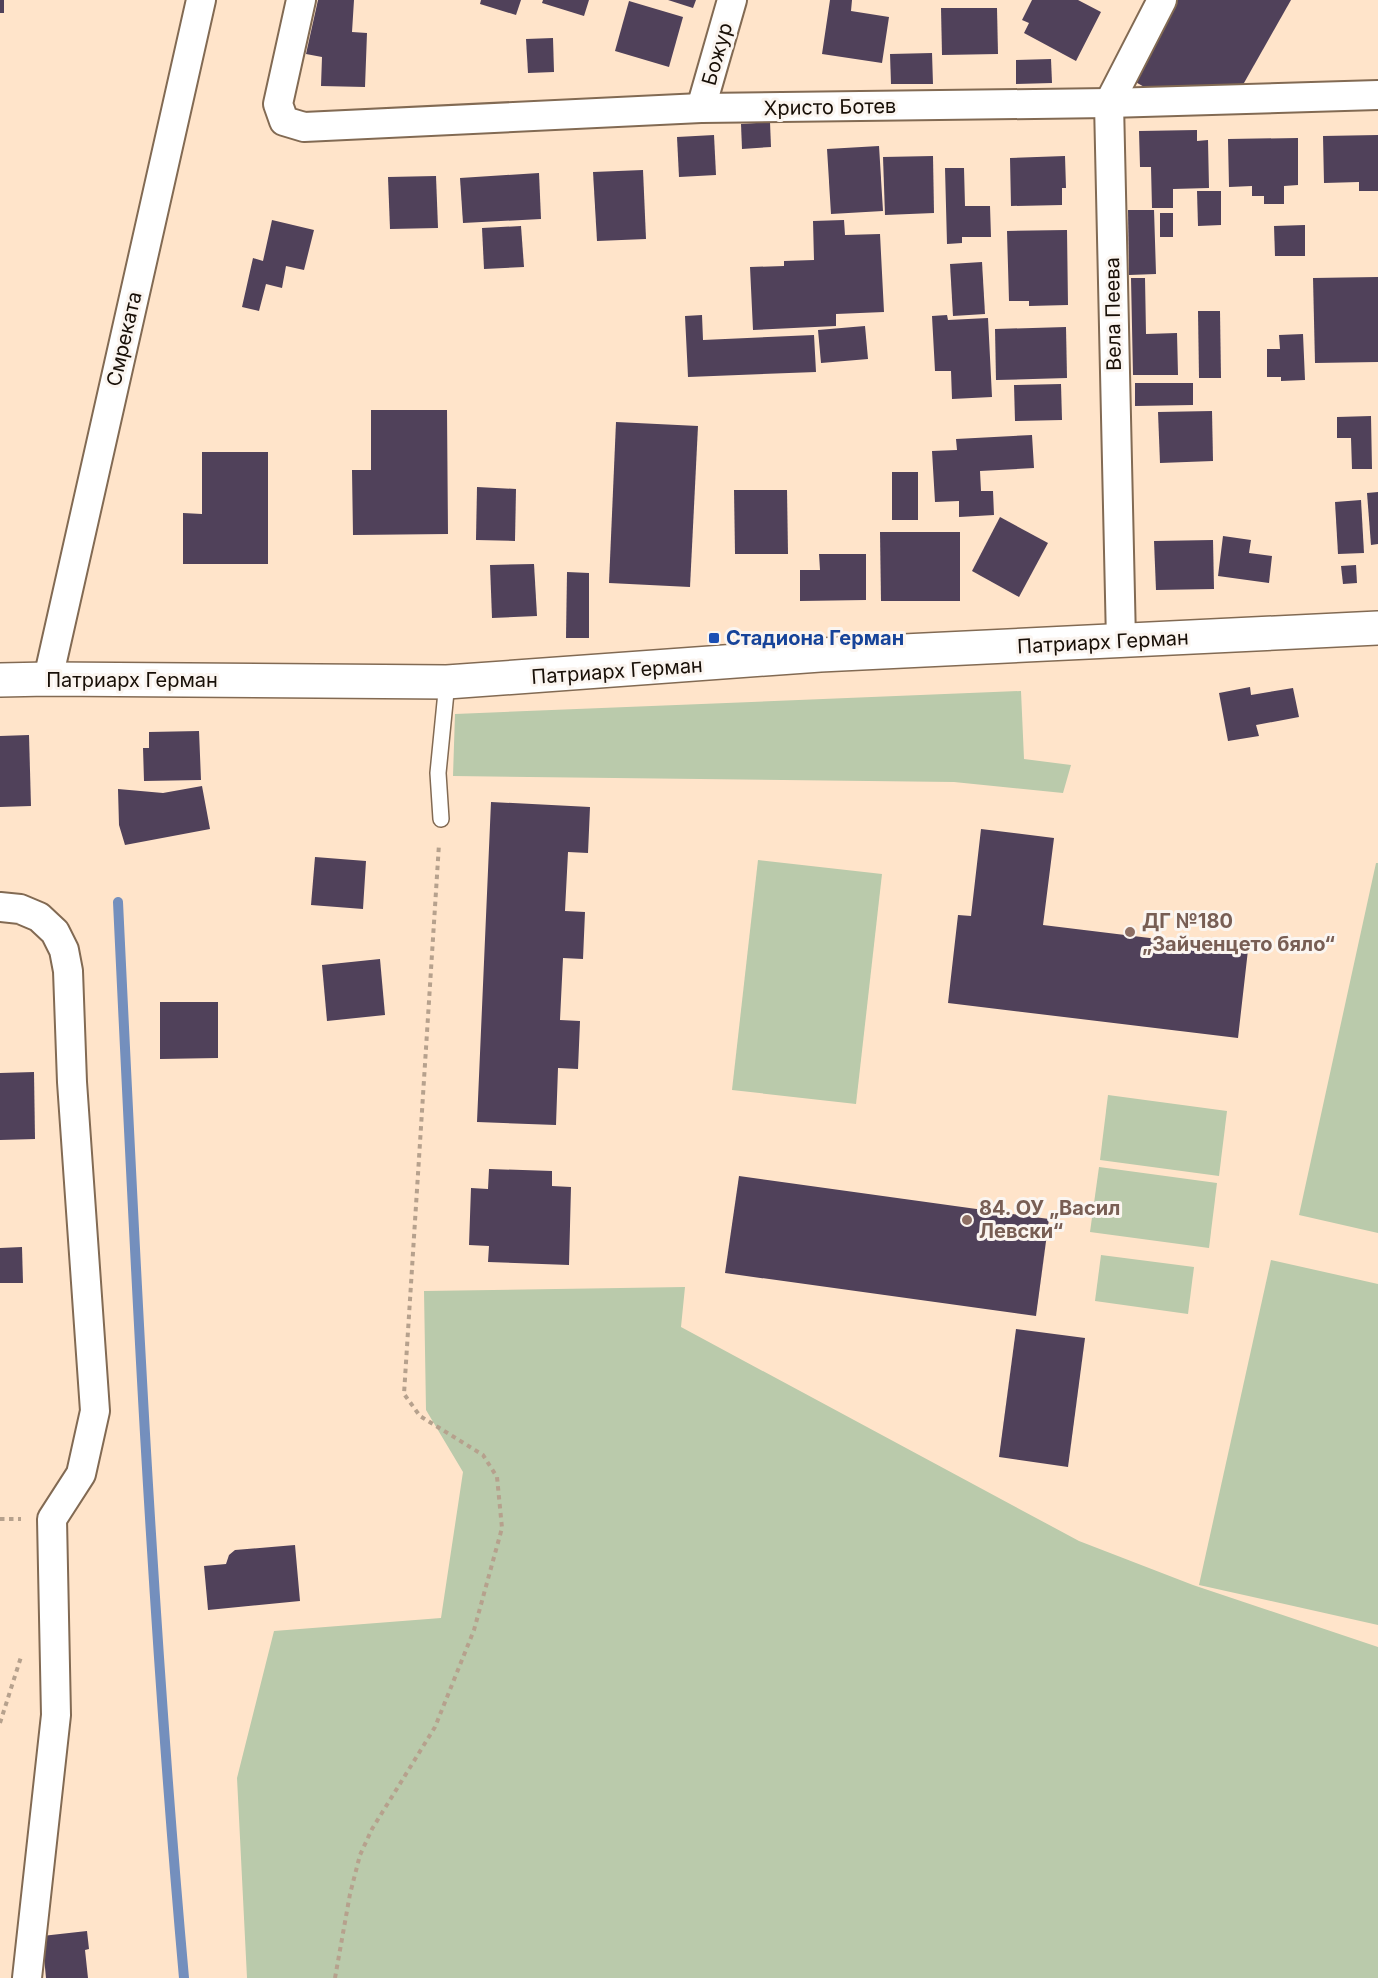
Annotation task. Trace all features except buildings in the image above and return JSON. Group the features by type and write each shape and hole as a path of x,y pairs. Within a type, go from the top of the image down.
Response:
{"street":[{"name":"Смреката","path":"48,679 201,0"},
{"name":"Христо Ботев","path":"301,0 278,104 284,121 304,127 701,108 1109,104 1378,95"},
{"name":"Божур","path":"701,108 732,0"},
{"name":"Вела Пеева","path":"1120,641 1109,104 1162,0"},
{"name":"Патриарх Герман","path":"0,680 447,682 820,655 1378,628"},
{"path":"0,907 20,909 39,917 55,932 64,950 68,971 72,1082 95,1411 81,1473 52,1519 56,1715 27,1978"}],"lane":[{"path":"441,819 438,773 447,682"}],"path":[{"path":"335,1978 360,1855 372,1829 435,1727 474,1630 502,1528 497,1478 483,1455 420,1416 404,1394 441,819"}],"green space":[{"path":"1021,691 1024,759 1071,765 1063,793 954,782 453,776 455,714"},
{"path":"758,860 882,874 856,1104 732,1090"},
{"path":"1376,863 1378,863 1378,1233 1299,1215"},
{"path":"1108,1095 1227,1111 1219,1176 1100,1160"},
{"path":"1099,1167 1217,1183 1209,1248 1090,1232"},
{"path":"1101,1255 1194,1267 1188,1314 1095,1301"},
{"path":"1271,1260 1378,1284 1378,1625 1199,1585"},
{"path":"685,1287 681,1327 1079,1541 1193,1585 1378,1647 1378,1978 247,1978 237,1778 274,1631 441,1618 463,1472 426,1410 424,1291"}],"waterway":[{"path":"118,902 154,1575 184,1978"}],"place":[{"name":"Стадиона Герман","path":"714,638"},
{"name":"ДГ №180 „Зайченцето бяло“","path":"1130,932"},
{"name":"84. ОУ „Васил Левски“","path":"967,1220"}]}
